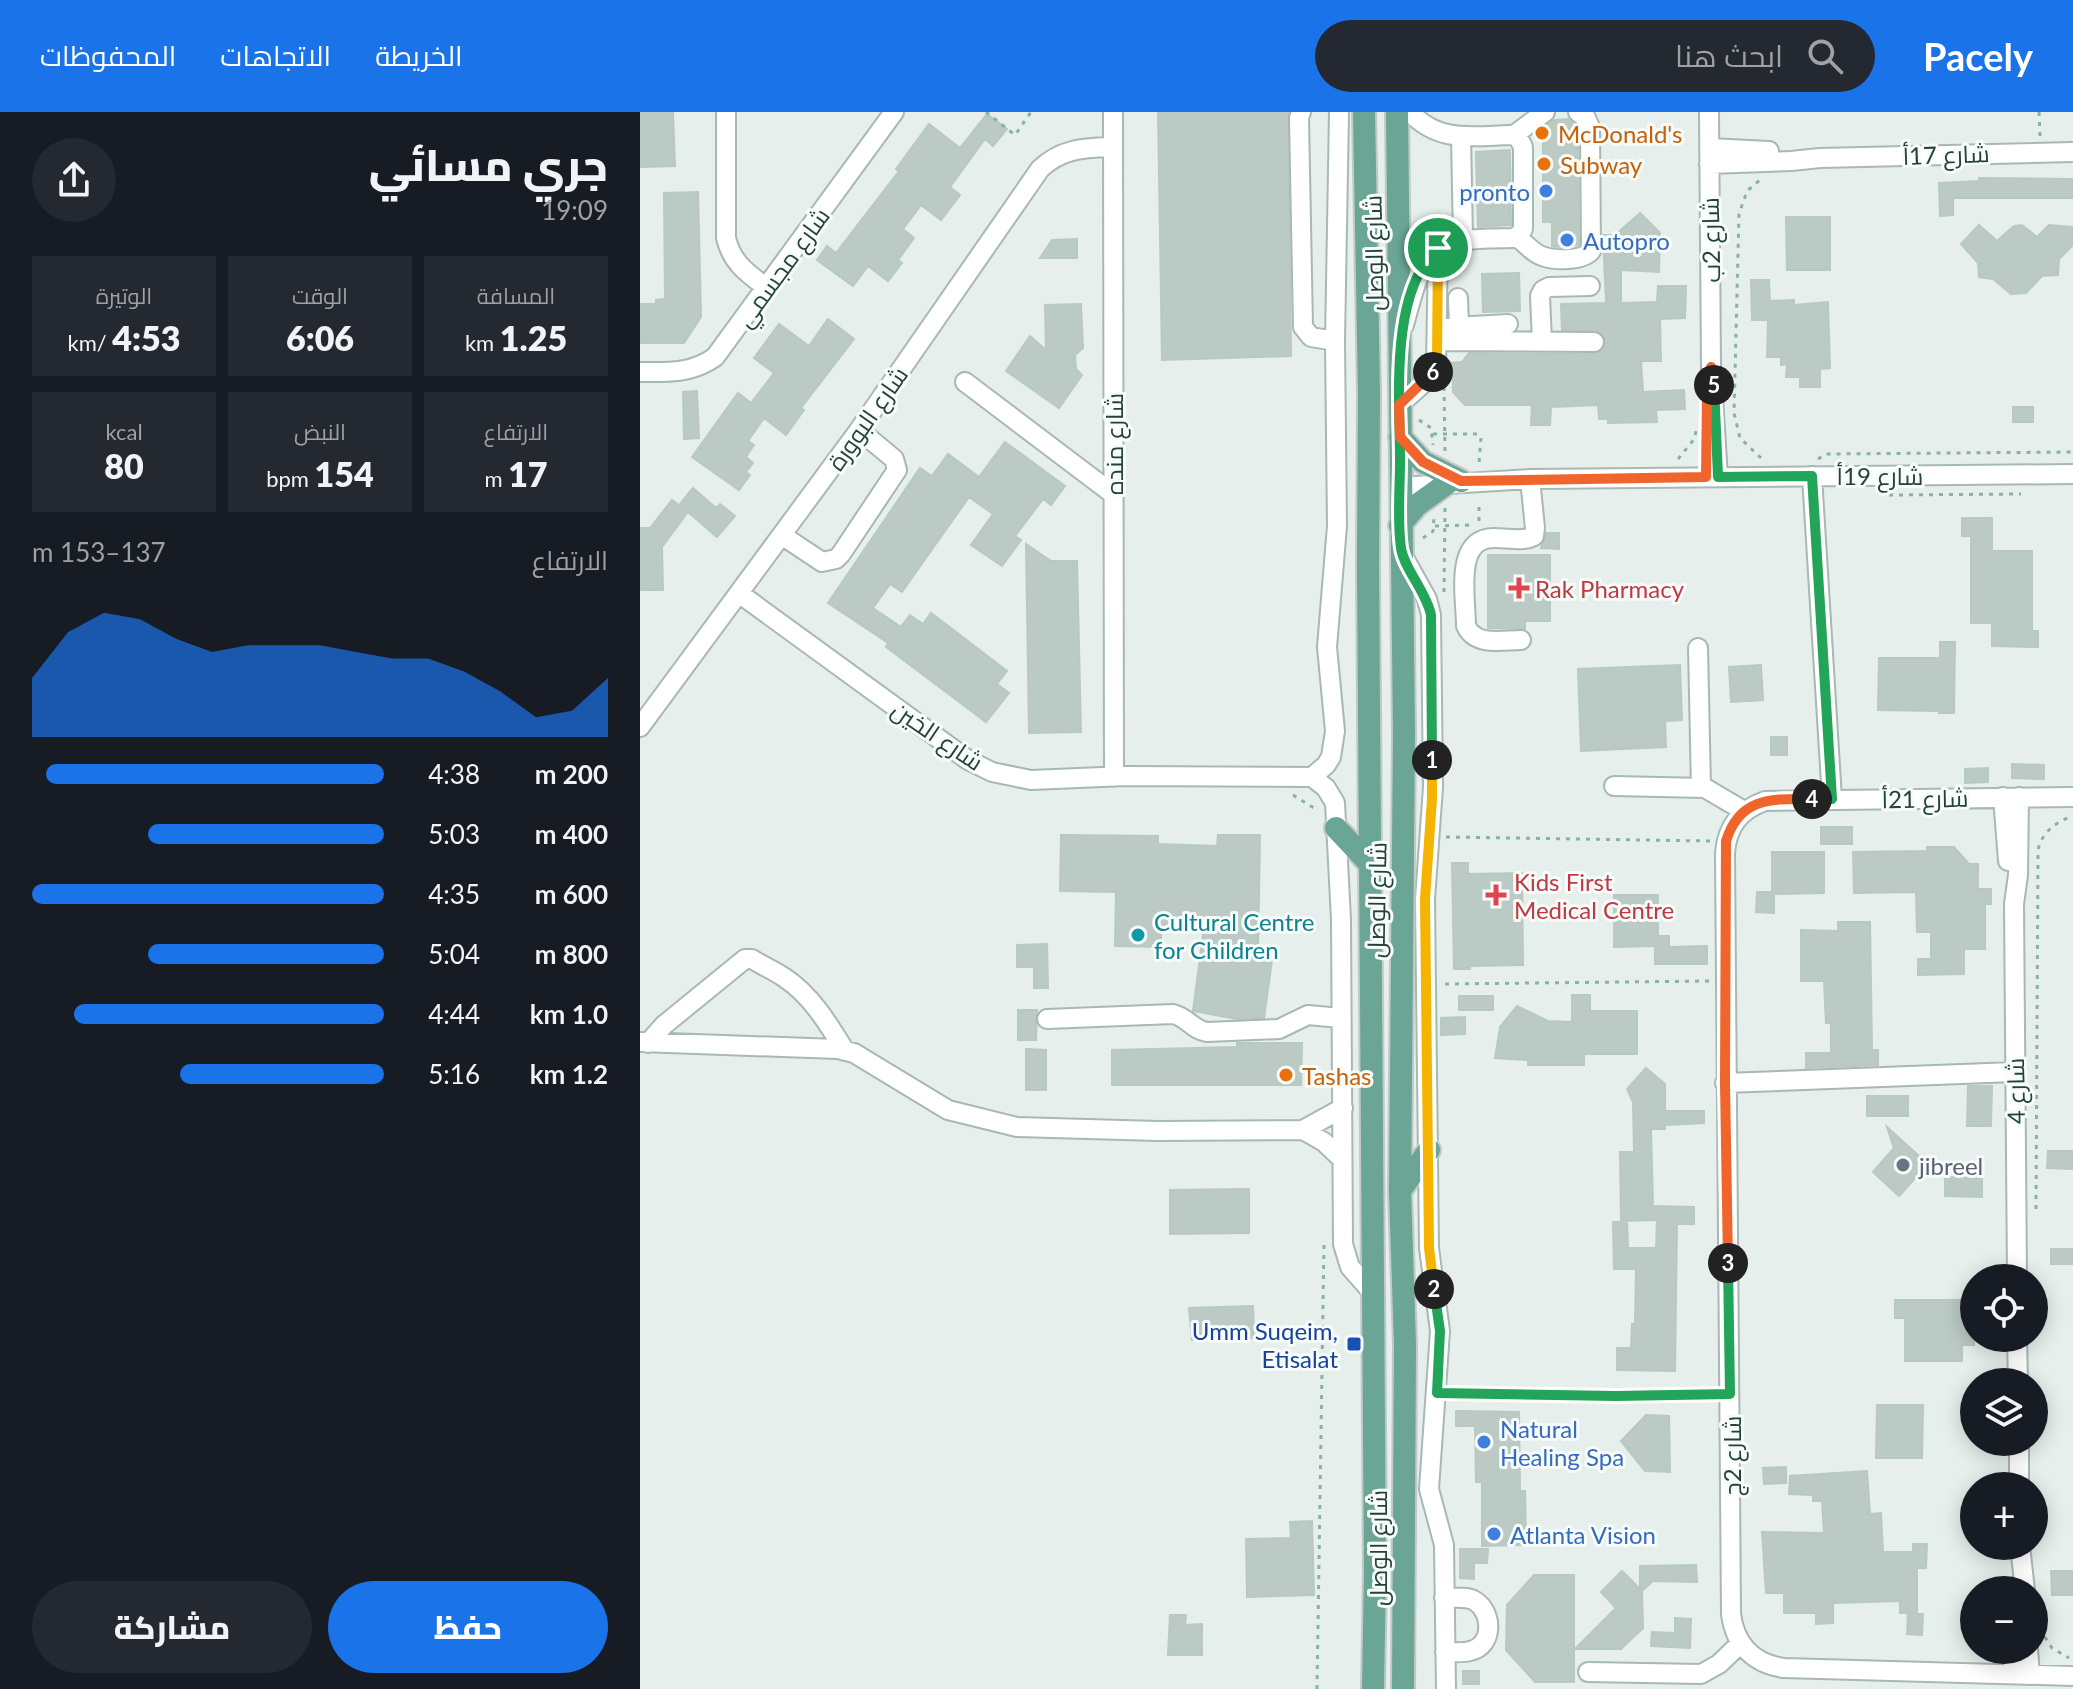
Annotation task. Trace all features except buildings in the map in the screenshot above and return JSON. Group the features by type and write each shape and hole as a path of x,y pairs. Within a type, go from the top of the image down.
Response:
{"main road":[{"name":"شارع الوصل","path":"1364,112 1369,393 1373,1689"},
{"name":"شارع الوصل","path":"1397,112 1404,734 1400,1191 1405,1344 1403,1689"},
{"path":"1369,393 1381,429 1383,483 1386,487 1400,487"},
{"path":"1400,437 1423,462 1458,481"},
{"path":"1400,525 1417,505 1458,481"},
{"path":"1331,822 1370,864"},
{"path":"1400,1191 1429,1150"},
{"path":"1403,1627 1418,1689"}],"street":[{"path":"726,112 726,238 729,251 736,263 767,288"},
{"name":"شارع مجسمي","path":"640,372 683,372 705,364 723,349 894,112"},
{"name":"شارع منده","path":"1113,112 1114,777"},
{"path":"1301,112 1303,327 1311,337 1335,341"},
{"path":"1339,112 1335,341 1337,526 1327,647 1335,731 1331,757 1312,777 1332,795 1335,803 1331,822 1341,920 1345,1256 1360,1280 1372,1292"},
{"path":"1410,112 1428,129 1461,137 1514,135 1545,112"},
{"path":"1400,339 1416,278 1438,248 1452,241 1516,237 1537,254 1548,258 1582,258 1591,251 1590,127 1586,118 1578,112"},
{"name":"شارع 2ب","path":"1709,112 1712,477"},
{"path":"1514,135 1523,147 1523,229 1516,237"},
{"path":"1461,137 1463,239"},
{"name":"شارع البوورة","path":"640,727 859,430 1040,169 1058,154 1070,150 1113,147"},
{"name":"شارع 17أ","path":"1709,156 1791,161 2073,152"},
{"path":"1399,405 1432,374 1437,360 1438,248"},
{"path":"1542,341 1540,296 1543,290 1549,287 1590,286"},
{"path":"1458,298 1459,327"},
{"path":"1437,335 1459,327 1508,324"},
{"path":"1437,335 1594,342"},
{"path":"965,382 1113,494"},
{"path":"783,536 822,562 836,559 841,554 897,470 894,459 859,430"},
{"path":"1811,470 1832,799"},
{"name":"شارع 19أ","path":"1400,487 1458,481 1712,477 1811,470 2073,474"},
{"path":"1521,640 1483,641 1469,632 1466,626 1466,557 1473,544 1480,539 1527,539 1534,536 1530,479"},
{"path":"1401,552 1427,599 1431,615 1433,787 1425,888 1426,984 1430,1257 1440,1331 1429,1489 1444,1545 1446,1689"},
{"name":"شارع الخين","path":"740,594 980,767 1018,779 1312,777"},
{"path":"1698,648 1701,788"},
{"path":"1614,786 1713,791 1744,811 1729,830 1726,841"},
{"name":"شارع 4","path":"2011,797 2018,875 2014,904 2017,1264"},
{"name":"شارع 21أ","path":"1744,811 1777,799 2073,797"},
{"name":"شارع 2ج","path":"1726,841 1725,1083 1731,1614 1741,1643"},
{"path":"644,1043 745,959 752,959 794,986 823,1015 845,1051"},
{"path":"1047,1019 1173,1014 1182,1016 1197,1030 1207,1032 1279,1029 1308,1015 1340,1018"},
{"path":"644,1043 854,1053 948,1110 1017,1127 1158,1131 1303,1130 1343,1108"},
{"path":"1725,1083 2014,1072"},
{"path":"1303,1130 1324,1142 1342,1159"},
{"path":"1444,1598 1477,1602 1487,1613 1489,1628 1483,1642 1472,1651 1445,1652"},
{"path":"1588,1672 1669,1681 1708,1680 1741,1643 1755,1658 1784,1668 2073,1676"},
{"path":"2019,1664 2022,1674"},
{"path":"2022,1674 2024,1664"}],"path":[{"path":"986,112 1015,135 1031,112"},
{"path":"2039,112 2040,152"},
{"path":"1762,458 1740,438 1734,413 1739,214 1747,191 1766,176"},
{"path":"1444,379 1458,481 1479,525"},
{"path":"1676,460 1695,438 1696,426"},
{"path":"1811,470 1826,454 2073,452"},
{"path":"1458,481 1488,469"},
{"path":"1444,597 1445,526 1458,481"},
{"path":"1434,514 1435,526"},
{"path":"1421,539 1435,526 1479,525"},
{"path":"1467,534 1479,525"},
{"path":"1445,553 1456,543"},
{"path":"1289,777 1289,792 1331,822"},
{"path":"2036,1218 2038,850 2041,839 2058,822 2073,816"},
{"path":"1429,837 1726,841"},
{"path":"1426,984 1725,981"},
{"path":"1317,1689 1324,1237"},
{"path":"1437,1393 1730,1394"},
{"path":"2048,1642 2052,1648 2073,1659"}],"place":[{"name":"McDonald's","path":"1542,133"},
{"name":"Subway","path":"1544,164"},
{"name":"pronto","path":"1546,191"},
{"name":"Autopro","path":"1567,240"},
{"name":"Rak Pharmacy","path":"1519,588"},
{"name":"Kids First Medical Centre","path":"1496,895"},
{"name":"Cultural Centre for Children","path":"1138,935"},
{"name":"Tashas","path":"1286,1075"},
{"name":"jibreel","path":"1903,1165"},
{"name":"Umm Suqeim, Etisalat","path":"1354,1344"},
{"name":"Natural Healing Spa","path":"1484,1442"},
{"name":"Atlanta Vision","path":"1494,1534"}],"route":[{"path":"1438,248 1416,278 1400,339 1399,405 1401,552 1427,599 1431,615 1432,799 1425,899 1429,1248 1440,1331 1437,1393 1730,1394 1725,1083 1726,841 1736,820 1754,805 1777,799 1832,799 1812,476 1718,477 1711,367 1707,394 1706,477 1461,481 1433,469 1400,437 1399,405 1435,370 1438,248"}]}
